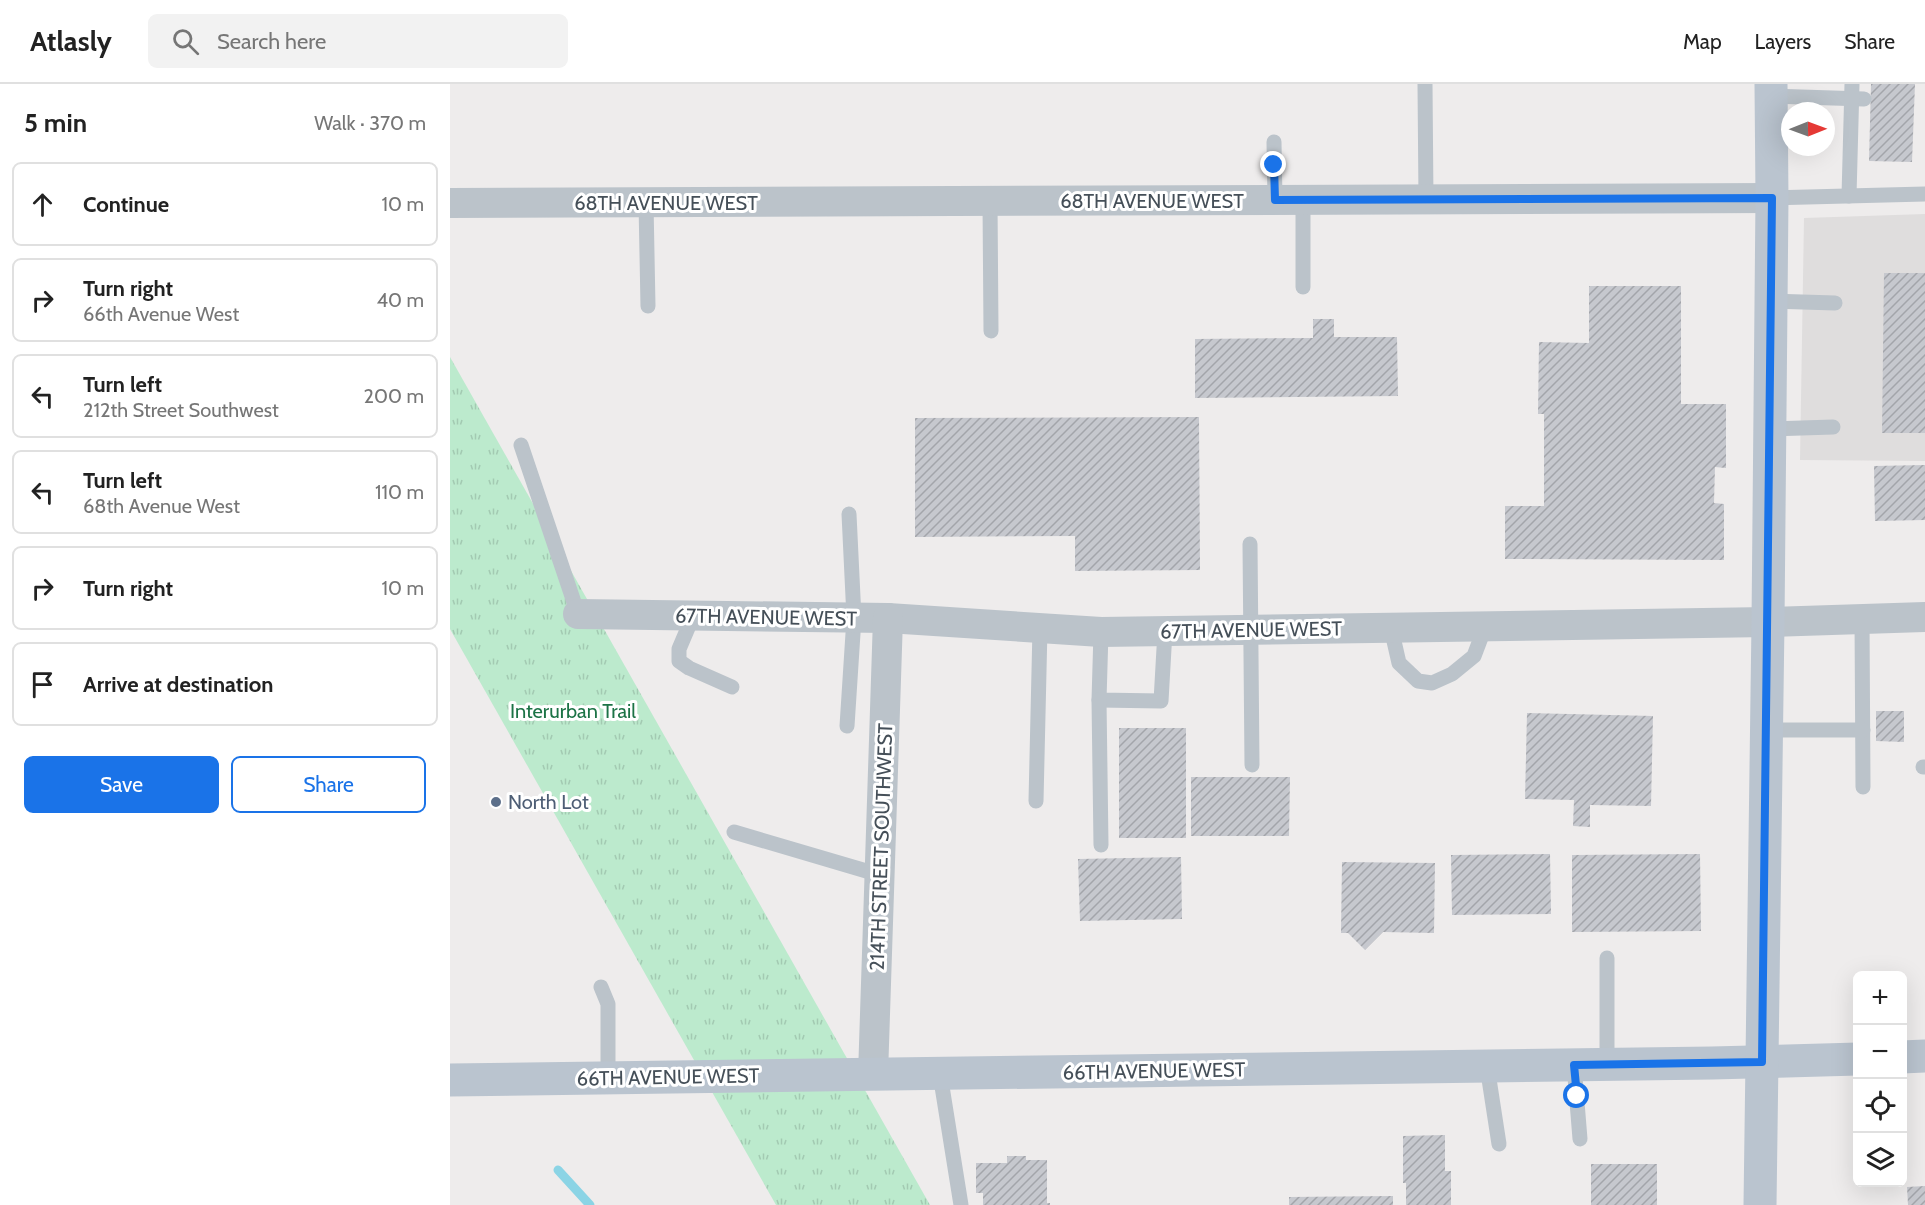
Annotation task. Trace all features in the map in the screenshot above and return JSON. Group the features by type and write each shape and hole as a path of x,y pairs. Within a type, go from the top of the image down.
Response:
{"main road":[{"path":"1760,1205 1768,622 1771,90"},
{"path":"1907,1057 1925,1056"},
{"name":"66TH AVENUE WEST","path":"450,1080 1853,1059"}],"street":[{"name":"68TH AVENUE WEST","path":"450,203 1772,198"},
{"name":"67TH AVENUE WEST","path":"578,614 888,618 1101,632 1768,622 1925,616"},
{"name":"214TH STREET SOUTHWEST","path":"873,1075 888,618"}],"lane":[{"path":"1425,84 1426,200"},
{"path":"1771,90 1856,94 1849,196"},
{"path":"1274,142 1289,200 1303,287"},
{"name":"68TH AVENUE WEST","path":"1772,198 1925,194"},
{"path":"990,202 991,331"},
{"path":"646,203 648,306"},
{"path":"1771,301 1835,303"},
{"path":"1769,429 1833,427"},
{"path":"521,445 578,614"},
{"path":"847,726 854,618 849,513"},
{"path":"1250,544 1251,765"},
{"path":"693,616 679,648 680,661 689,668 732,687"},
{"path":"1862,619 1863,787"},
{"path":"1391,628 1399,663 1418,681 1432,683 1452,674 1474,656 1485,627"},
{"path":"1036,801 1040,628"},
{"path":"1101,632 1099,700 1101,845"},
{"path":"1099,700 1161,701 1165,632"},
{"path":"1766,729 1863,730"},
{"path":"734,832 880,875"},
{"path":"1607,958 1607,1064"},
{"path":"601,987 608,1004 608,1078"},
{"path":"1574,1065 1580,1139"},
{"path":"1488,1066 1499,1144"},
{"path":"940,1074 962,1205"}],"shaded area":[{"path":"1925,214 1925,461 1800,460 1804,218"}],"green space":[{"name":"Interurban Trail","path":"450,357 930,1205 776,1205 450,629"}],"building":[{"path":"1871,84 1915,84 1912,162 1869,161"},
{"path":"1884,273 1925,273 1925,433 1882,433"},
{"path":"1589,286 1681,286 1681,404 1726,404 1726,468 1715,467 1714,503 1724,504 1724,560 1505,559 1505,506 1544,506 1544,414 1538,414 1539,342 1589,343"},
{"path":"1313,319 1334,319 1334,337 1397,337 1398,396 1195,398 1195,339 1313,338"},
{"path":"1199,417 1200,570 1075,571 1075,536 915,537 915,418"},
{"path":"1925,465 1925,520 1875,521 1874,466"},
{"path":"1876,711 1904,711 1904,742 1876,741"},
{"path":"1527,713 1653,716 1651,806 1590,805 1590,827 1573,826 1574,800 1525,799"},
{"path":"1119,728 1186,728 1186,838 1119,838"},
{"path":"1191,777 1290,777 1289,836 1191,836"},
{"path":"1550,854 1551,914 1452,915 1451,855"},
{"path":"1700,854 1701,931 1572,932 1572,855"},
{"path":"1181,857 1182,919 1080,921 1078,859"},
{"path":"1342,862 1435,863 1434,933 1383,932 1365,950 1348,933 1341,933"},
{"path":"1445,1135 1445,1171 1451,1171 1451,1205 1406,1205 1406,1183 1403,1183 1403,1136"},
{"path":"1007,1156 1026,1156 1026,1160 1047,1160 1047,1203 1050,1205 983,1205 983,1193 976,1193 976,1163 1007,1163"},
{"path":"1591,1164 1657,1164 1657,1205 1591,1205"},
{"path":"1925,1186 1925,1205 1908,1205 1907,1187"},
{"path":"1393,1196 1393,1205 1289,1205 1289,1197"}],"waterway":[{"path":"558,1170 590,1205"}],"place":[{"name":"North Lot","path":"496,802"}],"route":[{"path":"1274,165 1275,200 1772,198 1762,1062 1574,1065 1577,1096"}]}
